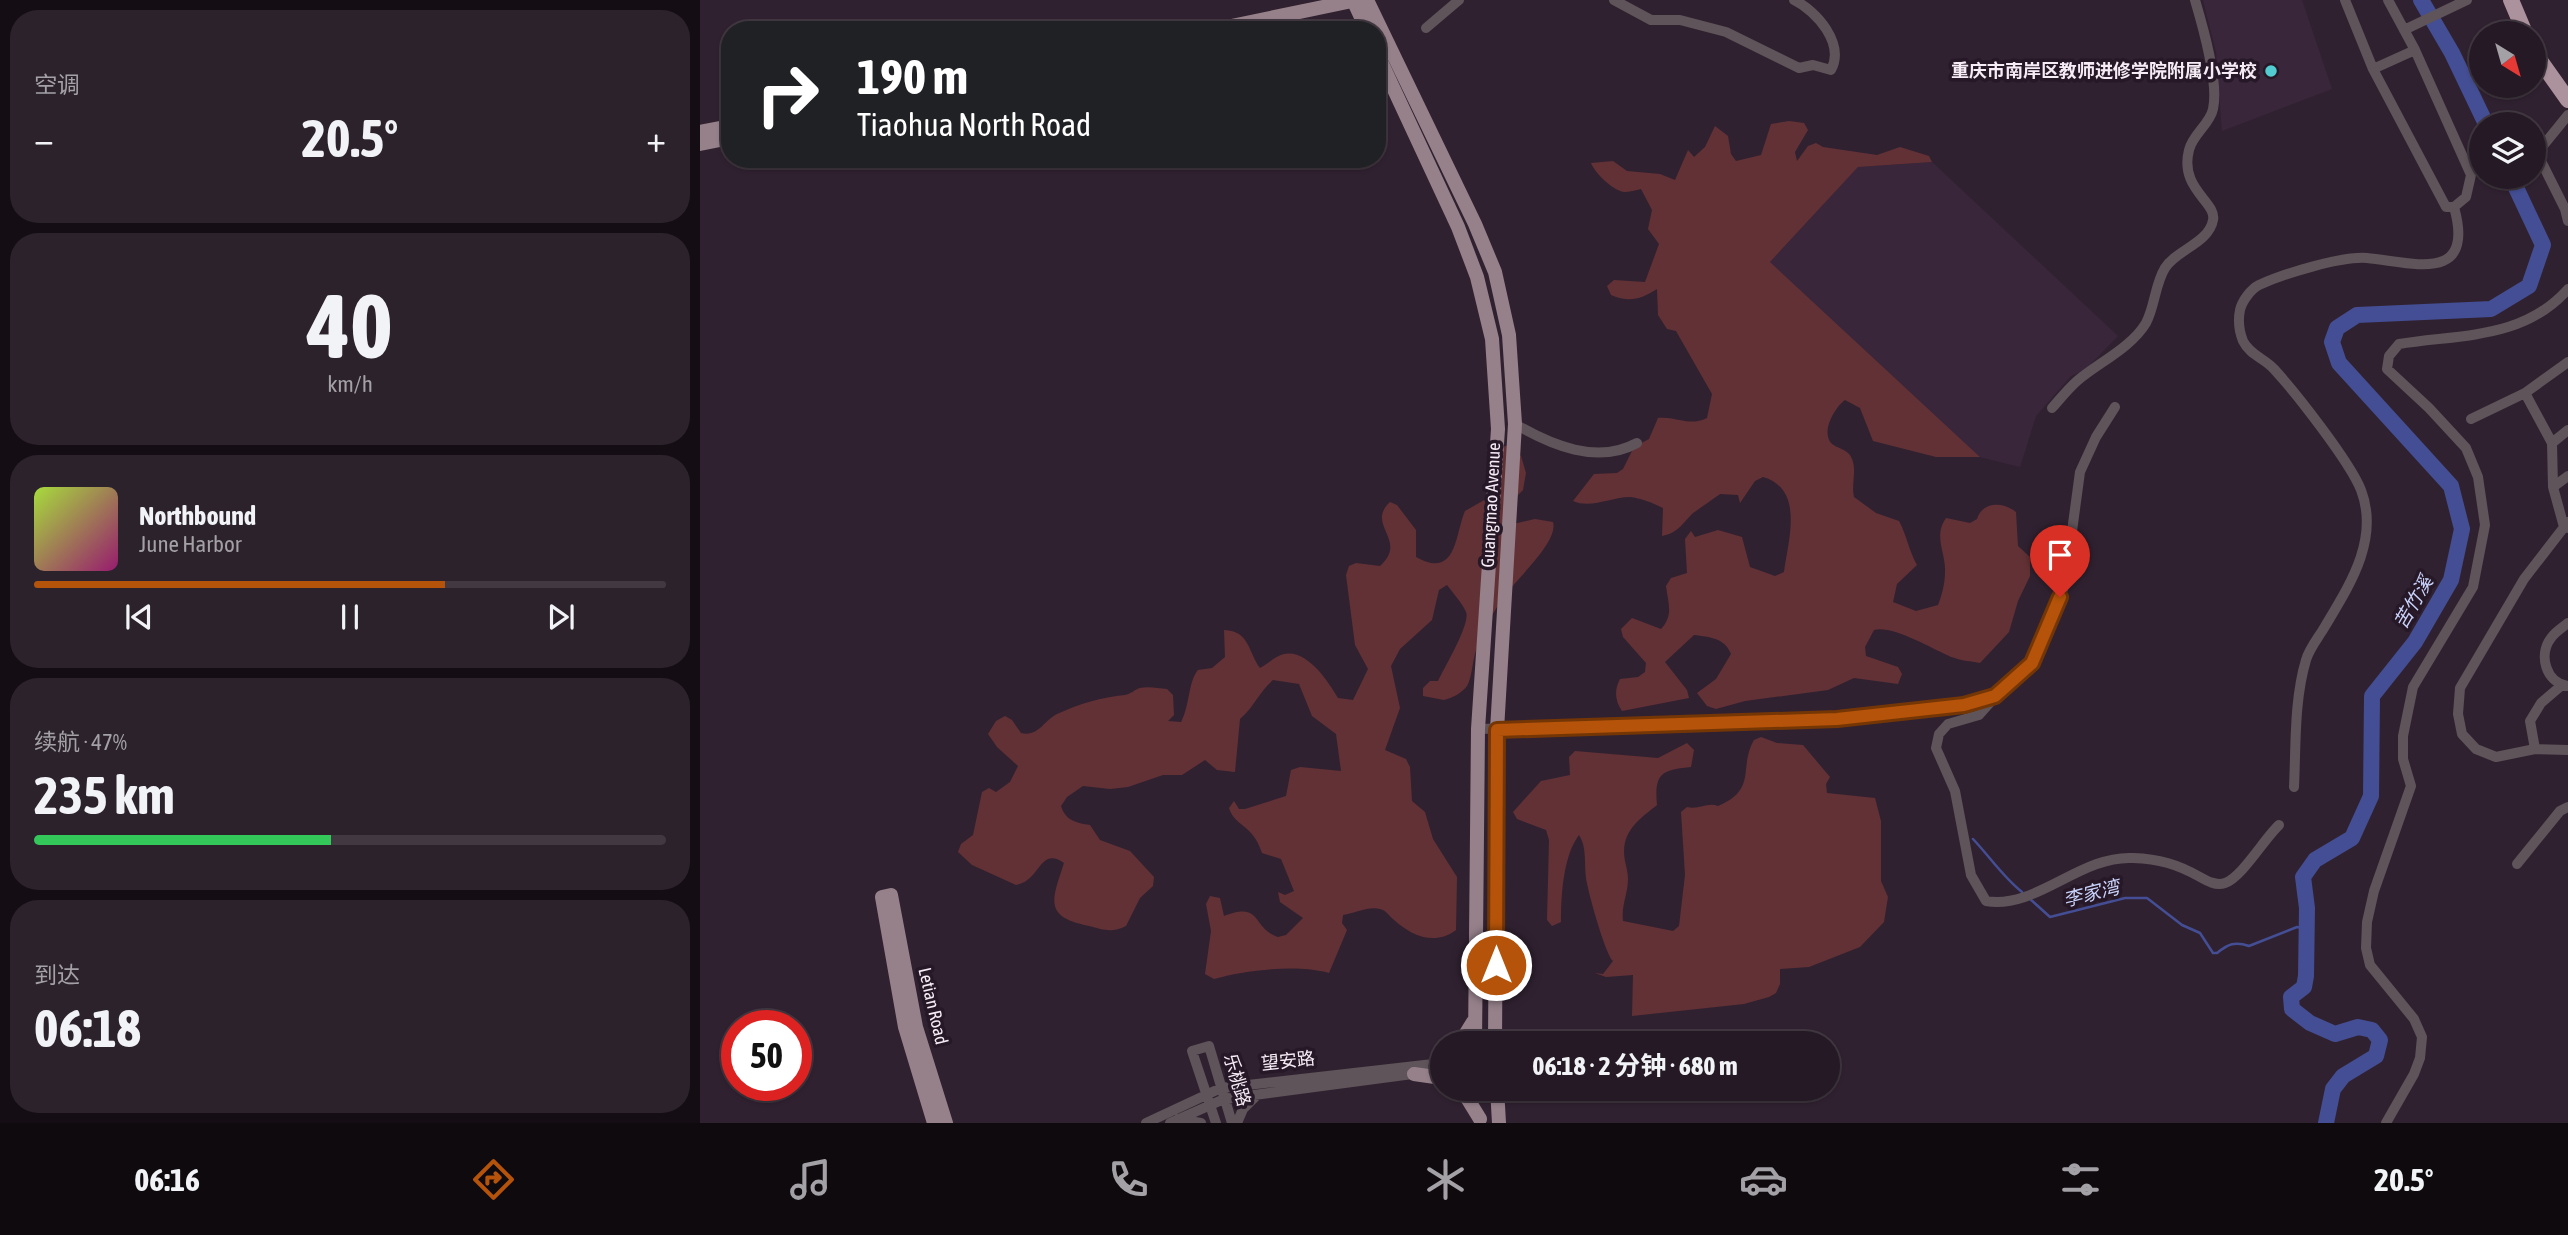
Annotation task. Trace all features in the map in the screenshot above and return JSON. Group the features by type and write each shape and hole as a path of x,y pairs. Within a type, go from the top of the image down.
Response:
{"highway":[{"path":"2511,0 2520,21"},
{"path":"2546,69 2568,100"}],"main road":[{"path":"1260,21 1361,2"},
{"path":"1292,21 1361,2"},
{"path":"1361,2 1365,21"},
{"name":"Guangmao Avenue","path":"1361,2 1370,21"},
{"name":"Guangmao Avenue","path":"1386,52 1495,272 1509,335 1514,424 1497,730 1495,1031"},
{"name":"Guangmao Avenue","path":"1386,72 1478,277 1492,339 1498,429 1478,729 1475,1031"},
{"path":"700,132 721,128"},
{"path":"700,144 721,140"},
{"name":"Letian Road","path":"934,1123 905,1027 886,896 916,1027 946,1123"},
{"path":"1467,1031 1475,1017"},
{"path":"1414,1074 1430,1076"},
{"path":"1468,1101 1480,1121"},
{"path":"1478,1101 1480,1121"},
{"path":"1498,1101 1499,1123"}],"street":[{"path":"1426,28 1459,0"},
{"path":"1614,0 1651,20 1680,20 1726,32 1799,68 1813,65 1830,70 1836,62 1826,26 1804,5 1794,0"},
{"path":"2052,408 2077,381 2101,365 2145,324 2164,269 2175,256 2204,236 2214,220 2208,206 2190,184 2186,167 2189,148 2213,110 2207,44 2195,0"},
{"path":"2294,787 2298,713 2306,659 2359,569 2368,520 2360,489 2343,460 2276,370 2244,343 2238,320 2241,304 2256,286 2325,265 2364,258 2410,266 2433,266 2448,256 2458,244 2459,225 2374,69 2345,0"},
{"path":"2388,0 2409,28 2415,50 2471,175 2466,197 2450,207"},
{"path":"2409,28 2464,1"},
{"path":"2374,69 2415,50"},
{"path":"2568,115 2537,153 2565,209 2568,221"},
{"path":"2386,1123 2414,1074 2420,1058 2421,1037 2414,1019 2370,965 2366,948 2367,922 2374,891 2411,786 2403,759 2403,736 2413,687 2473,587 2485,525 2478,477 2466,448 2430,408 2396,380 2387,369 2389,356 2399,344 2455,340 2512,327 2553,306 2568,289"},
{"path":"2471,419 2525,393 2568,362"},
{"path":"2525,393 2552,443 2553,487 2567,526 2524,579 2460,688 2458,714 2462,734 2476,749 2496,757 2535,750 2568,751"},
{"path":"2115,407 2096,436 2081,472 2065,583 2046,637 2032,663 1995,696 1979,715 1948,724 1939,734 1936,748 1955,791 1971,875 1986,901 1998,903 2042,890 2095,863 2130,858 2174,862 2209,882 2221,884 2234,879 2279,825"},
{"path":"1514,424 1544,441 1596,454 1620,453 1637,443"},
{"path":"2552,443 2568,430"},
{"path":"2553,487 2568,475"},
{"path":"2535,750 2530,721 2541,703 2565,686 2548,674 2544,663 2551,637 2568,623"},
{"path":"1478,729 1837,719 1964,705 1995,696"},
{"path":"2517,864 2560,811 2568,807"},
{"name":"乐桃路","path":"1216,1123 1192,1051 1209,1046 1235,1123"},
{"name":"望安路","path":"1146,1123 1223,1094 1430,1065"},
{"name":"望安路","path":"1223,1094 1259,1093 1414,1074 1430,1068"},
{"path":"1235,1123 1243,1109 1259,1093"},
{"name":"望安路","path":"1174,1121 1207,1099"},
{"path":"1174,1121 1201,1123"}],"shaded area":[{"name":"重庆市南岸区教师进修学院附属小学校","path":"2203,0 2302,0 2332,89 2222,131 2216,52"},
{"path":"1789,121 1804,123 1808,130 1795,152 1797,161 1808,146 1816,143 1823,147 1877,155 1900,147 1929,156 1932,162 1858,167 1770,262 1980,457 1936,457 1873,441 1860,408 1845,400 1837,408 1828,426 1828,438 1852,459 1854,497 1876,513 1899,521 1917,565 1897,584 1893,602 1916,611 1938,605 1945,576 1940,532 1942,525 1946,518 1970,523 1977,519 1983,509 1993,505 2005,506 2016,512 2018,546 2030,557 2030,576 2018,601 2009,632 1980,663 1951,657 1900,634 1882,629 1874,630 1865,647 1866,656 1898,667 1902,674 1898,684 1854,678 1828,690 1745,701 1716,709 1707,706 1697,693 1716,679 1731,654 1721,641 1694,635 1665,662 1687,690 1689,698 1622,711 1616,695 1620,679 1638,677 1645,672 1646,663 1623,637 1621,629 1632,618 1661,629 1665,624 1669,609 1666,586 1671,578 1687,573 1685,539 1691,531 1695,537 1718,530 1742,537 1750,567 1775,576 1784,572 1791,517 1785,493 1776,483 1763,477 1755,481 1740,503 1738,495 1720,494 1693,513 1676,530 1662,536 1663,508 1651,503 1630,497 1587,504 1573,501 1594,474 1617,473 1623,469 1634,447 1649,439 1658,418 1694,422 1707,418 1712,394 1676,331 1667,329 1658,315 1657,289 1635,299 1611,295 1607,286 1614,280 1645,282 1659,244 1648,229 1652,210 1641,189 1624,192 1614,188 1600,176 1591,163 1613,161 1627,171 1660,174 1675,180 1688,150 1694,157 1705,147 1715,126 1728,136 1731,154 1736,161 1761,155 1771,124"},
{"path":"1932,162 2118,336 2085,370 2071,376 2036,416 2020,467 1980,457 1770,262 1858,167"},
{"path":"1509,445 1521,456 1526,473 1523,490 1516,497 1513,524 1535,519 1553,522 1549,540 1493,613 1477,647 1469,682 1462,691 1444,700 1423,696 1423,688 1430,681 1438,681 1465,626 1466,612 1447,585 1439,590 1432,620 1400,649 1391,666 1400,708 1385,750 1406,759 1410,767 1412,801 1425,812 1433,839 1457,877 1456,930 1440,937 1423,937 1407,930 1382,910 1367,909 1343,915 1342,923 1347,930 1329,973 1302,969 1272,969 1214,979 1205,974 1211,931 1206,904 1210,896 1220,898 1224,916 1236,912 1251,914 1264,928 1278,937 1286,935 1303,918 1280,902 1278,892 1285,895 1294,891 1281,859 1262,853 1254,836 1235,819 1229,808 1234,801 1239,809 1245,809 1286,796 1291,770 1300,767 1341,771 1336,734 1312,716 1299,684 1273,680 1240,719 1235,772 1217,770 1205,760 1182,775 1163,775 1128,787 1110,789 1083,786 1067,797 1061,806 1068,818 1090,825 1100,840 1130,851 1154,877 1153,886 1140,898 1126,926 1116,930 1104,930 1064,918 1055,905 1055,897 1064,863 1056,859 1044,861 1031,877 1016,885 972,865 958,852 961,844 973,835 982,792 989,788 996,792 1010,782 1018,766 997,747 988,734 996,721 1005,716 1012,720 1021,733 1032,733 1052,717 1074,707 1150,687 1167,689 1173,695 1174,715 1168,721 1181,722 1192,681 1198,670 1212,668 1225,657 1224,630 1233,631 1244,638 1260,668 1284,654 1301,656 1316,668 1338,698 1353,700 1368,669 1355,645 1346,575 1349,566 1356,563 1380,566 1388,557 1389,540 1382,518 1390,502 1397,505 1416,530 1416,557 1429,563 1440,563 1447,559 1456,542 1465,511 1486,499 1502,447"},
{"path":"1761,737 1777,743 1803,745 1830,777 1826,784 1827,793 1875,798 1881,821 1881,881 1888,897 1884,922 1860,947 1809,967 1780,969 1780,984 1776,993 1769,997 1744,1004 1632,1016 1633,975 1606,977 1595,973 1603,974 1613,961 1593,908 1579,835 1566,865 1561,922 1552,926 1547,920 1549,840 1546,830 1517,819 1513,812 1541,781 1570,775 1569,757 1575,751 1658,758 1687,743 1694,750 1691,767 1662,775 1657,786 1657,805 1630,830 1624,852 1628,879 1623,921 1673,931 1679,926 1685,875 1681,812 1687,807 1718,806 1738,792 1743,785 1754,740"}],"waterway":[{"name":"苦竹溪","path":"2421,0 2452,53 2480,112"},
{"name":"苦竹溪","path":"2326,1123 2333,1089 2343,1076 2376,1056 2380,1040 2372,1030 2358,1027 2335,1034 2310,1023 2292,1009 2291,997 2304,987 2306,976 2307,908 2303,877 2315,860 2352,838 2371,796 2372,696 2415,642 2451,580 2462,529 2451,486 2339,363 2332,342 2337,328 2357,315 2491,309 2529,286 2543,245 2517,189"},
{"name":"李家湾","path":"1973,839 2022,892"},
{"name":"李家湾","path":"2030,899 2050,917 2125,898 2147,898 2182,925 2200,933 2213,953 2232,944 2249,946 2297,927 2306,929"}],"place":[{"name":"重庆市南岸区教师进修学院附属小学校","path":"2271,71"}],"route":[{"path":"1496,965 1497,730 1837,719 1964,705 1995,696 2013,683 2032,663 2046,637 2060,597"}]}
